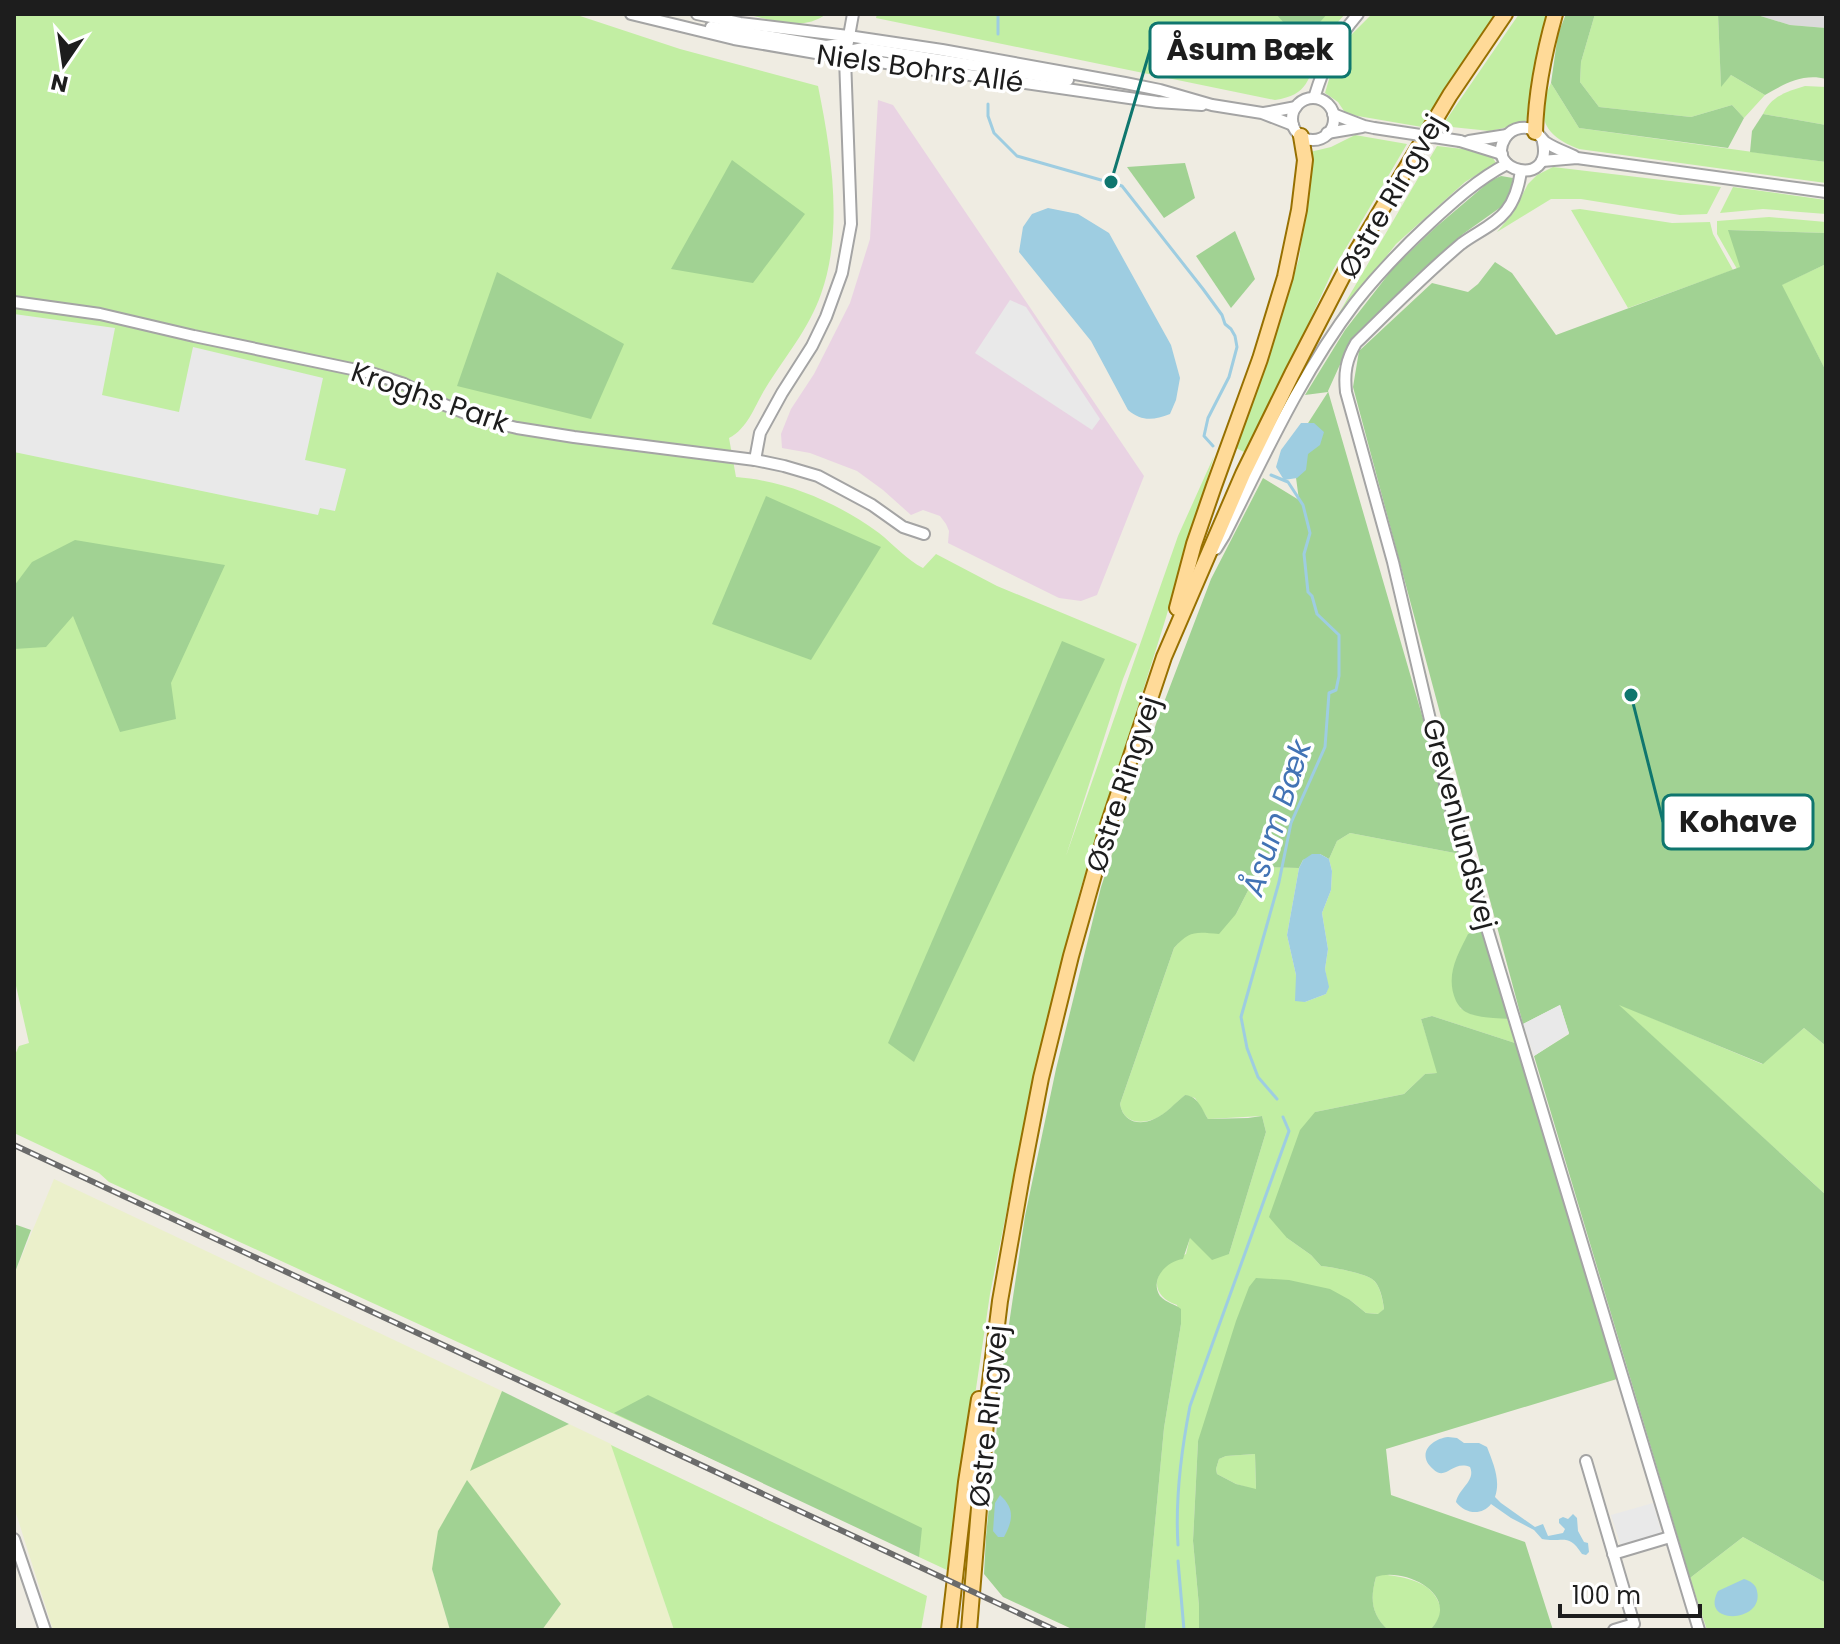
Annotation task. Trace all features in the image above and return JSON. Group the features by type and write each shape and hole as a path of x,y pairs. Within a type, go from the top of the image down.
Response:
{"main road":[{"name":"Østre Ringvej","path":"969,1630 988,1398 1000,1301 1041,1078 1108,825 1164,657 1243,474 1349,264 1450,95 1505,14"},
{"path":"1539,137 1536,107 1544,55 1555,14"},
{"path":"1164,657 1194,544 1260,359 1285,277 1299,210 1305,160 1297,130"},
{"path":"949,1630 974,1427 1000,1301"}],"street":[{"name":"Niels Bohrs Allé","path":"631,14 734,39 845,58 1157,102 1212,105"},
{"path":"654,14 708,27 818,45 834,46 848,36"},
{"name":"Niels Bohrs Allé","path":"697,14 740,23 942,50 1160,90 1212,105 1262,113 1297,130"},
{"path":"755,460 760,433 812,346 842,273 851,224 845,58 853,14"},
{"path":"1314,98 1325,65 1341,33 1358,14"},
{"path":"845,58 849,51 863,48 1002,71 1139,90 1160,90"},
{"path":"1327,133 1333,125 1333,114 1326,103 1314,98 1302,101 1292,116 1297,130 1308,139 1369,127"},
{"name":"Niels Bohrs Allé","path":"1262,113 1296,107"},
{"path":"1333,114 1369,127 1464,141 1504,159 1513,169 1521,171 1533,169 1542,161 1545,151 1539,137"},
{"path":"1464,141 1507,135 1520,128 1528,128 1577,158"},
{"path":"1504,159 1502,146 1507,135"},
{"path":"1542,161 1577,158 1826,192"},
{"path":"1203,567 1224,536 1316,361 1355,303 1401,250 1504,159"},
{"name":"Grevenlundsvej","path":"1521,171 1514,198 1497,221 1463,242 1356,343 1348,356 1344,372 1346,392 1393,562 1451,809 1699,1630"},
{"name":"Kroghs Park","path":"14,302 100,314 371,373 404,384 483,420 517,428 784,466 818,476 872,505 903,527 924,534"},
{"path":"1586,1461 1634,1624 1614,1630"},
{"path":"1613,1554 1670,1537"},
{"path":"14,1539 45,1630"}],"shaded area":[{"path":"1754,14 1826,14 1826,28 1790,25"},
{"path":"878,100 893,105 1144,476 1097,595 1081,601 1059,598 948,543 949,531 940,516 923,510 911,515 857,471 810,453 782,448 781,434 791,409 814,374 850,303 870,239"},
{"path":"1010,300 1026,307 1100,419 1092,430 975,353"},
{"path":"14,314 115,328 102,395 179,412 193,347 323,378 305,460 346,469 335,511 320,508 318,515 14,452"},
{"path":"1560,1005 1569,1033 1534,1056 1523,1024"},
{"path":"1653,1503 1662,1534 1621,1546 1611,1515"}],"green space":[{"path":"14,14 574,14 680,49 818,86 833,190 834,217 828,269 816,307 803,331 746,423 729,438 736,477 775,483 812,495 863,522 923,568 936,554 997,586 1137,644 1066,856 1178,536 1214,456 1080,890 1030,1094 990,1294 949,1571 919,1557 915,1552 109,1182 99,1173 14,1133 14,1057 19,1046 29,1043 14,977"},
{"path":"746,14 826,14 798,23"},
{"path":"877,14 1345,14 1324,41 1306,84 1295,94 1275,100 876,18"},
{"path":"1276,14 1327,14 1302,43"},
{"path":"1372,14 1500,14 1422,127 1346,114 1338,102 1325,93 1346,40"},
{"path":"1519,14 1546,14 1526,123 1490,131 1442,126"},
{"path":"1566,14 1595,14 1581,62 1580,82 1599,107 1691,117 1732,105 1744,118 1728,148 1579,128 1551,83 1558,34"},
{"path":"1595,14 1718,14 1721,86 1731,75 1765,95 1744,118 1732,105 1691,117 1599,107 1580,82 1581,62"},
{"path":"1718,14 1754,14 1790,25 1826,28 1826,79 1809,77 1765,95 1731,75 1721,87"},
{"path":"1551,83 1579,128 1826,162 1826,183 1579,149 1558,138 1546,124 1544,106"},
{"path":"1805,86 1826,87 1826,125 1763,114 1775,99"},
{"path":"1763,114 1826,125 1826,162 1750,152 1752,131"},
{"path":"1355,135 1407,144 1333,270 1248,454 1234,447 1262,374 1299,259 1310,152 1331,147"},
{"path":"1437,146 1489,152 1496,163 1465,182 1396,244 1318,349"},
{"path":"732,160 805,214 753,283 671,269"},
{"path":"1185,163 1195,198 1164,218 1127,167"},
{"path":"1553,167 1721,187 1707,214 1680,215 1581,199 1551,199 1497,232 1513,213 1528,184"},
{"path":"1501,176 1513,178 1508,202 1463,234 1415,276 1355,338 1328,391 1460,854 1350,833 1337,841 1329,859 1320,854 1303,860 1299,868 1265,867 1258,871 1236,914 1219,934 1194,934 1174,948 1120,1104 1124,1115 1132,1121 1148,1121 1162,1115 1185,1095 1196,1100 1208,1119 1262,1116 1266,1132 1229,1254 1212,1260 1190,1238 1183,1259 1171,1263 1158,1277 1157,1290 1165,1300 1181,1309 1181,1324 1164,1428 1145,1630 1074,1630 1003,1597 984,1574 1003,1365 1025,1216 1056,1069 1101,887 1158,718 1211,579 1263,478 1299,500 1292,448 1328,392 1305,395 1345,330 1394,267 1490,181"},
{"path":"1733,187 1826,200 1826,214 1763,209 1720,213"},
{"path":"1571,210 1672,223 1710,222 1713,234 1733,270 1628,308"},
{"path":"1769,217 1826,222 1826,233 1729,230 1741,267 1737,269 1717,234 1717,221"},
{"path":"1728,230 1826,233 1826,264 1782,285 1826,371 1826,1046 1804,1028 1763,1064 1619,1005 1826,1195 1826,1583 1743,1537 1690,1578 1534,1056 1569,1034 1560,1005 1523,1024 1353,387 1359,351 1432,283 1468,292 1495,262 1512,273 1556,335 1740,267"},
{"path":"1235,231 1255,279 1231,308 1196,256"},
{"path":"1826,264 1826,371 1781,285"},
{"path":"497,272 624,344 591,419 457,386"},
{"path":"766,496 881,547 811,660 712,624"},
{"path":"75,540 225,565 171,683 176,719 120,732 73,616 46,647 14,649 14,586 32,562"},
{"path":"1062,641 1105,659 914,1062 888,1043"},
{"path":"1350,833 1460,854 1482,929 1460,1008 1471,1014 1509,1019 1515,1043 1432,1016 1421,1019 1438,1073 1425,1074 1404,1094 1315,1112 1287,1238 1321,1266 1375,1281 1384,1309 1379,1314 1366,1313 1350,1300 1198,1441 1193,1541 1199,1630 1145,1630 1164,1428 1181,1324 1177,1305 1160,1293 1158,1276 1168,1264 1186,1254 1190,1237 1229,1254 1266,1132 1262,1116 1208,1119 1195,1098 1185,1095 1162,1115 1143,1122 1124,1115 1120,1104 1174,948 1186,934 1236,914 1258,871 1265,867 1299,868 1287,935 1296,975 1296,996 1305,1002 1326,994 1328,949 1322,913 1331,890 1329,859 1337,841"},
{"path":"1482,929 1509,1019 1468,1013 1459,1006 1453,992 1452,975 1460,950 1468,934"},
{"path":"1616,1003 1762,1064 1804,1028 1826,1046 1826,1195"},
{"path":"1432,1016 1515,1043 1617,1379 1386,1449 1391,1495 1525,1542 1553,1630 1430,1630 1439,1617 1440,1605 1435,1595 1414,1580 1387,1575 1376,1577 1373,1599 1375,1612 1388,1630 1199,1630 1193,1541 1198,1441 1249,1287 1256,1278 1289,1280 1330,1289 1366,1313 1378,1314 1384,1309 1375,1281 1321,1266 1287,1238 1269,1217 1300,1130 1315,1112 1404,1094 1425,1074 1437,1073 1421,1019","holes":["1255,1454 1256,1489 1236,1484 1217,1474 1219,1459"]},
{"path":"54,1179 502,1391 471,1470 569,1424 611,1444 674,1630 542,1630 561,1604 432,1569 450,1630 53,1630 14,1507 14,1275"},
{"path":"14,1224 31,1230 14,1275"},
{"path":"502,1391 569,1424 470,1471"},
{"path":"648,1395 922,1528 919,1557 614,1413"},
{"path":"611,1445 927,1596 921,1630 674,1630"},
{"path":"1255,1454 1256,1490 1217,1474 1219,1459"},
{"path":"467,1480 561,1604 542,1630 450,1630 432,1569 438,1531"},
{"path":"1743,1537 1826,1583 1826,1630 1707,1630 1690,1578"},
{"path":"1381,1574 1422,1584 1434,1594 1440,1605 1440,1613 1430,1630 1388,1630 1382,1624 1375,1612 1373,1599 1376,1577"}],"water":[{"path":"1048,208 1078,214 1109,233 1171,345 1180,378 1170,414 1148,419 1128,410 1091,341 1019,252 1023,227 1032,214"},
{"path":"1301,423 1314,423 1324,432 1320,445 1308,454 1306,470 1297,478 1284,480 1276,467 1281,450"},
{"path":"1312,854 1329,859 1332,871 1331,890 1322,913 1328,949 1325,969 1329,987 1326,994 1305,1002 1295,1001 1296,975 1287,935 1299,868 1303,860"},
{"path":"1448,1437 1487,1447 1497,1478 1495,1497 1535,1527 1543,1524 1548,1536 1563,1533 1565,1529 1559,1519 1568,1519 1573,1514 1577,1518 1578,1531 1584,1542 1588,1543 1589,1552 1582,1554 1569,1541 1542,1539 1534,1530 1491,1504 1478,1512 1460,1506 1456,1502 1471,1476 1470,1467 1458,1466 1442,1473 1433,1469 1426,1458 1431,1444"},
{"path":"1000,1495 1011,1515 1004,1537 998,1537 993,1531 995,1503"},
{"path":"1744,1579 1756,1589 1757,1602 1743,1614 1724,1615 1717,1610 1715,1602 1718,1591"}],"waterway":[{"name":"Åsum Bæk","path":"998,14 998,34"},
{"name":"Åsum Bæk","path":"988,104 988,116 994,133 1017,156 1122,186 1222,315 1235,336 1237,347 1229,377 1208,418 1204,436 1213,446"},
{"name":"Åsum Bæk","path":"1271,475 1288,482 1303,505 1310,533 1304,554 1308,592 1317,614 1339,635 1339,676 1336,690 1329,693 1325,747 1291,823 1279,882 1241,1017 1247,1048 1258,1077 1277,1099"},
{"name":"Åsum Bæk","path":"1178,1545 1180,1475 1190,1406 1289,1131 1283,1117"},
{"name":"Åsum Bæk","path":"1178,1561 1184,1630"}],"railway":[{"path":"14,1145 1055,1630"}],"place":[{"name":"Åsum Bæk","path":"1111,182"},
{"name":"Kohave","path":"1631,695"}]}
